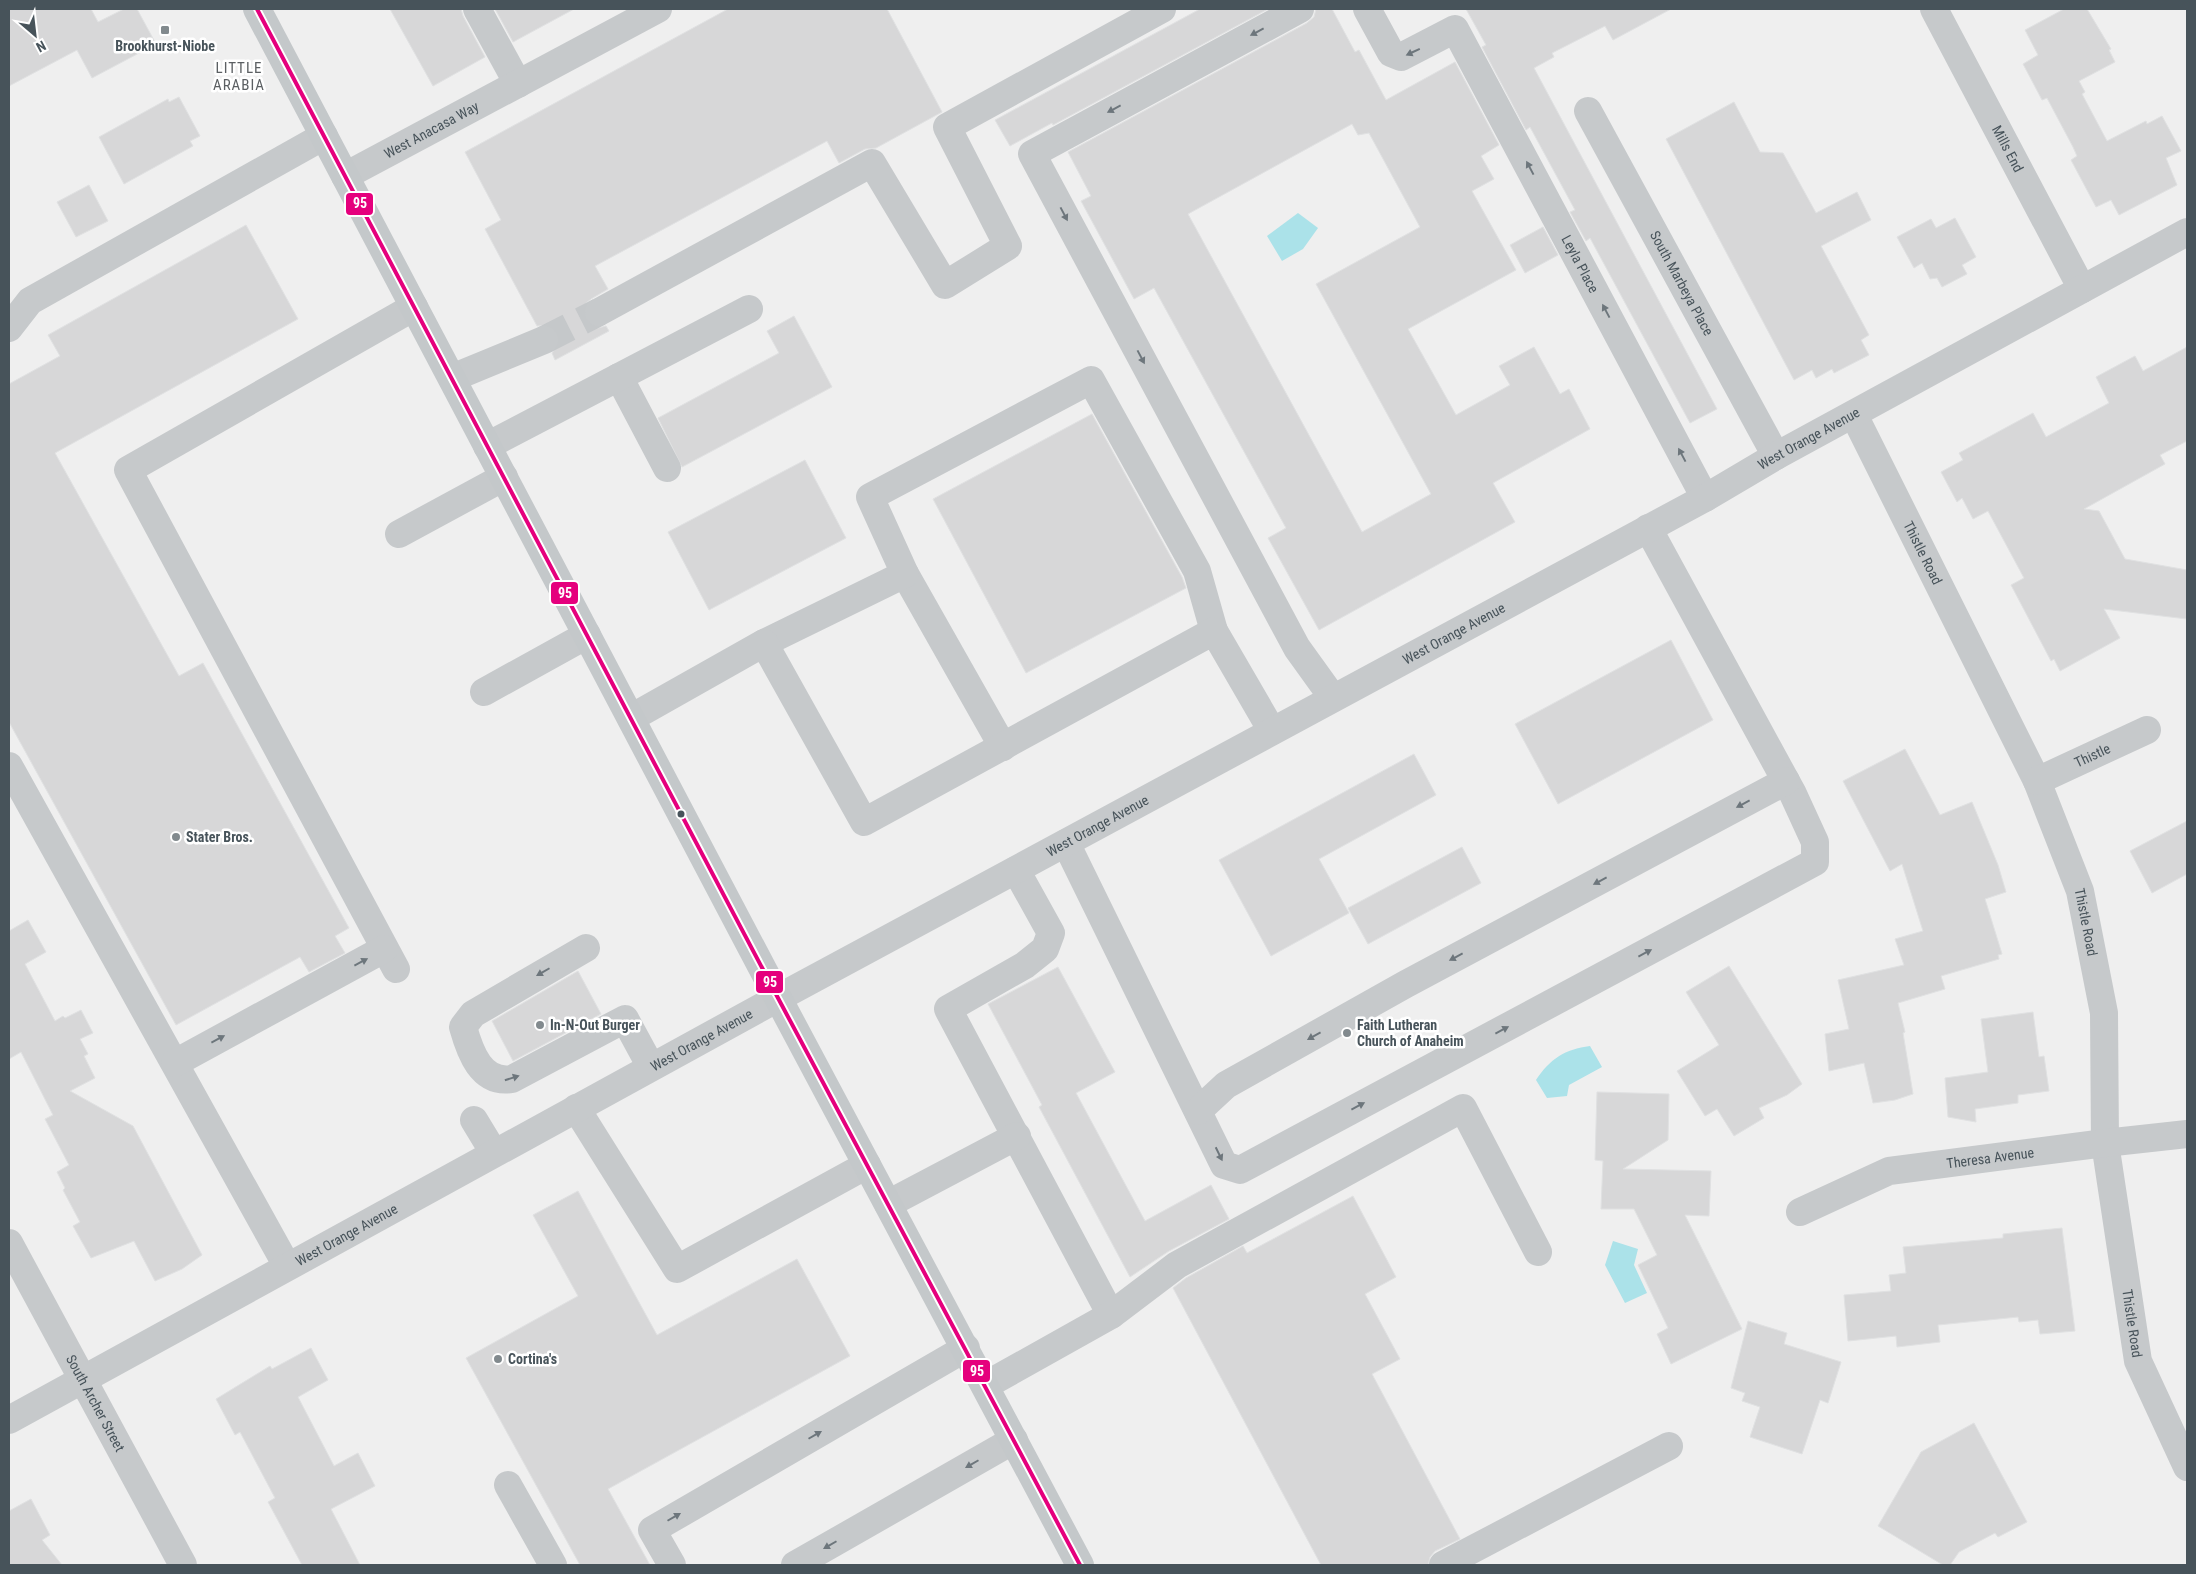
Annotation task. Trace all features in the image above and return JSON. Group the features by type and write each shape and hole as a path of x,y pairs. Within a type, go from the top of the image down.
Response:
{"main road":[{"path":"257,9 778,998 986,1385 1076,1564"}],"street":[{"path":"477,9 518,84"},
{"name":"West Anacasa Way","path":"346,176 658,9"},
{"path":"599,312 872,163 945,285 1008,246 947,128 1162,9"},
{"path":"1300,9 1032,154 1297,648 1333,698"},
{"name":"Leyla Place","path":"1367,9 1391,53 1401,57 1455,29 1705,498"},
{"name":"Mills End","path":"1934,9 2082,289"},
{"name":"South Marbeya Place","path":"1588,111 1776,456"},
{"path":"9,328 30,300 324,136"},
{"name":"West Orange Avenue","path":"9,1420 651,1067 1705,498 1776,456 2187,232"},
{"path":"175,1063 390,959 128,470 414,306"},
{"path":"487,446 750,309"},
{"path":"452,378 544,340"},
{"path":"619,377 667,468"},
{"path":"1003,747 905,574 870,497 1091,380 1197,570 1214,631 1272,731"},
{"name":"Thistle Road","path":"1854,414 2037,781 2080,890 2104,1013 2105,1143 2138,1361 2187,1467"},
{"path":"399,534 504,477"},
{"path":"1066,843 1224,1165 1240,1170 1815,862 1815,842 1786,781 1648,528"},
{"path":"631,718 764,643 905,574"},
{"path":"764,643 864,822 1214,631"},
{"path":"484,692 587,636"},
{"name":"Thistle","path":"2037,781 2147,730"},
{"path":"9,766 287,1266"},
{"path":"1198,1110 1234,1080 1406,984 1786,781"},
{"path":"1016,870 1051,933 1045,949 1025,965 948,1009 1111,1315"},
{"path":"586,948 473,1014 462,1027 472,1056 492,1078 512,1079 625,1019 651,1067"},
{"path":"576,1108 677,1269 867,1165"},
{"path":"986,1385 1111,1315 1177,1265 1463,1108 1538,1252"},
{"path":"474,1120 494,1154"},
{"name":"Theresa Avenue","path":"1800,1212 1890,1172 2187,1134"},
{"path":"888,1204 1017,1136"},
{"name":"South Archer Street","path":"9,1243 183,1565"},
{"path":"672,1565 652,1530 966,1348"},
{"path":"796,1565 1014,1440"},
{"path":"1443,1565 1669,1446"},
{"path":"508,1485 553,1565"}],"water":[{"path":"1298,213 1318,228 1303,249 1282,261 1267,236"},
{"path":"1590,1046 1602,1067 1569,1085 1567,1096 1547,1098 1536,1080 1541,1073 1559,1056 1581,1047"},
{"path":"1613,1241 1638,1249 1634,1265 1647,1293 1625,1303 1605,1265"}],"building":[{"path":"9,9 91,9 98,22 124,9 137,9 156,44 92,78 77,50 9,86"},
{"path":"390,9 461,9 485,57 433,86"},
{"path":"495,9 574,9 513,42"},
{"path":"728,9 887,9 942,112 876,148 865,149 839,163 827,141 595,266 608,289 585,304 583,312 590,325 598,328 606,326 609,331 555,360 552,353 559,343 558,334 553,327 547,325 537,326 485,229 501,220 465,152"},
{"path":"1200,9 1268,9 1053,125 1052,123 1010,146 995,120"},
{"path":"1316,9 1332,9 1355,52 1359,50 1386,100 1455,62 1499,145 1481,156 1494,179 1472,191 1516,270 1408,329 1456,415 1510,385 1499,366 1534,347 1560,394 1569,389 1590,429 1493,483 1515,522 1319,630 1268,538 1286,528 1154,288 1134,299 1081,201 1091,196 1068,152 1307,23 1314,17","holes":["1352,124 1358,135 1369,133 1420,227 1316,284 1431,494 1362,532 1188,214"]},
{"path":"1466,9 1671,9 1613,40 1605,26 1552,53 1554,57 1534,68 1717,409 1690,423 1590,238 1586,241 1570,212 1575,210 1530,127 1526,130 1482,47 1486,45"},
{"path":"2064,9 2087,9 2111,49 2109,50 2115,62 2079,81 2085,92 2082,94 2107,141 2146,121 2147,124 2162,116 2181,151 2166,158 2177,185 2119,215 2111,200 2096,207 2071,160 2077,156 2073,147 2047,98 2042,100 2023,64 2038,55 2025,30"},
{"path":"179,97 200,136 190,141 193,146 124,184 99,137 168,99 169,102"},
{"path":"1734,102 1760,152 1783,153 1816,213 1857,192 1871,220 1821,246 1869,335 1861,340 1869,355 1834,373 1832,369 1816,378 1812,370 1794,380 1666,139"},
{"path":"89,185 108,221 76,237 57,202"},
{"path":"1955,218 1976,257 1962,265 1967,274 1942,287 1937,278 1930,279 1922,263 1914,268 1897,237 1931,219 1936,228"},
{"path":"246,225 298,319 55,453 179,676 203,663 349,928 335,936 345,953 309,972 300,957 176,1025 9,722 9,384 60,356 48,335"},
{"path":"1543,227 1558,255 1525,273 1510,245"},
{"path":"794,316 832,387 682,467 658,418 779,353 767,331"},
{"path":"2187,347 2187,441 2160,455 2165,464 2084,509 2099,511 2125,559 2187,570 2187,619 2104,609 2120,638 2060,671 2054,659 2051,661 2011,585 2024,578 1988,511 1973,519 1962,498 1957,502 1941,472 1963,460 1959,453 2033,413 2046,437 2109,403 2096,377 2135,356 2143,371"},
{"path":"1092,414 1182,577 1186,588 1026,673 933,499"},
{"path":"805,460 846,538 709,610 668,532"},
{"path":"1671,640 1713,720 1558,804 1515,724"},
{"path":"1905,749 1940,815 1972,802 1998,865 2006,892 1985,899 2002,954 1998,955 1999,959 1941,976 1945,989 1898,1003 1905,1032 1903,1033 1913,1094 1895,1100 1873,1103 1864,1063 1829,1071 1825,1034 1849,1029 1838,980 1904,965 1895,939 1923,931 1902,864 1890,871 1843,781"},
{"path":"1414,754 1436,795 1319,859 1349,913 1271,956 1219,860"},
{"path":"2187,821 2187,874 2152,893 2130,851"},
{"path":"1462,847 1481,883 1368,944 1348,908"},
{"path":"28,920 46,952 25,964 55,1021 81,1010 93,1033 80,1039 88,1054 84,1056 95,1078 70,1091 133,1126 202,1255 182,1269 155,1281 134,1241 91,1258 73,1226 80,1222 63,1190 65,1188 57,1172 69,1165 45,1119 53,1115 21,1052 9,1059 9,931"},
{"path":"1729,966 1802,1084 1787,1095 1759,1108 1764,1118 1734,1136 1717,1109 1705,1116 1677,1071 1719,1045 1686,992"},
{"path":"1058,967 1115,1072 1076,1093 1145,1221 1211,1185 1229,1219 1169,1251 1130,1277 1039,1107 1042,1105 988,1004"},
{"name":"In-N-Out Burger","path":"578,971 601,1014 513,1061 492,1021"},
{"path":"2033,1012 2039,1057 2044,1056 2049,1091 2018,1095 2018,1103 1975,1109 1976,1122 1948,1117 1945,1078 1988,1072 1981,1019"},
{"path":"1597,1092 1669,1094 1668,1140 1623,1169 1711,1171 1709,1216 1685,1215 1742,1329 1671,1364 1657,1334 1668,1328 1638,1265 1657,1255 1634,1209 1601,1209 1603,1161 1595,1160"},
{"path":"578,1191 657,1335 797,1259 850,1356 608,1489 650,1565 580,1565 466,1358 578,1296 533,1215"},
{"path":"1353,1196 1396,1277 1365,1294 1400,1359 1372,1374 1460,1539 1435,1551 1430,1557 1428,1565 1321,1565 1173,1288 1186,1278 1243,1246 1247,1253"},
{"path":"2062,1228 2075,1331 2040,1334 2038,1320 2019,1322 2018,1317 1938,1325 1940,1342 1897,1347 1896,1336 1848,1341 1844,1295 1891,1291 1889,1275 1906,1273 1903,1247 2003,1238 2003,1234"},
{"path":"1748,1321 1787,1333 1784,1344 1841,1362 1828,1403 1820,1400 1802,1454 1750,1437 1760,1407 1742,1401 1745,1393 1731,1388"},
{"path":"311,1348 328,1380 298,1397 334,1466 358,1453 375,1486 331,1509 360,1565 302,1565 268,1502 275,1498 240,1432 235,1435 216,1399 270,1366 272,1369"},
{"path":"1974,1423 2027,1522 1998,1537 1995,1533 1959,1552 1950,1565 1943,1565 1878,1526 1921,1452"},
{"path":"31,1499 50,1535 42,1540 62,1565 9,1565 9,1511"}],"tunnel":[{"path":"544,340 599,312"}],"transit line":[{"name":"95","path":"257,9 778,998 1080,1565"}],"place":[{"name":"Brookhurst-Niobe","path":"165,30"},
{"name":"Stater Bros.","path":"176,837"},
{"name":"In-N-Out Burger","path":"540,1025"},
{"name":"Faith Lutheran Church of Anaheim","path":"1347,1033"},
{"name":"Cortina's","path":"498,1359"}],"district":[{"name":"LITTLE ARABIA","path":"239,76"}]}
